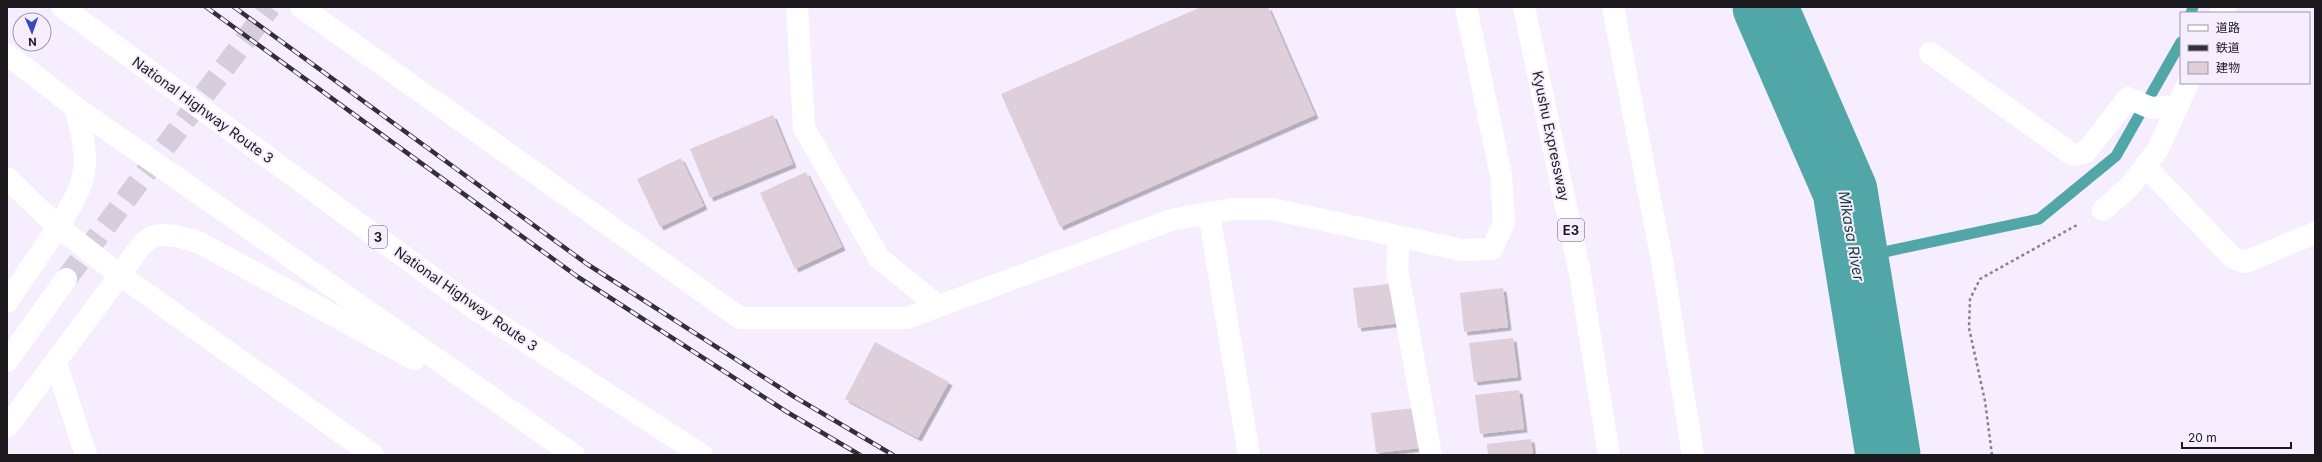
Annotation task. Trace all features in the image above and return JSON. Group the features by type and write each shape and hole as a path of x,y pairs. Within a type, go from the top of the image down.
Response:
{"main road":[{"name":"National Highway Route 3","path":"62,7 477,310 702,455"},
{"path":"797,7 804,128 878,258 937,305"},
{"path":"305,8 740,318 908,318 937,305 1171,220 1232,209 1272,209 1462,250 1492,248 1504,223 1501,175 1466,7"},
{"name":"Kyushu Expressway","path":"1524,7 1580,274 1609,455"},
{"path":"1613,7 1662,261 1693,455"},
{"path":"1930,53 2073,154 2085,154 2128,98 2152,108 2178,106"},
{"path":"7,54 75,107 574,455"},
{"path":"2103,210 2131,185 2158,149 2188,84"},
{"path":"7,302 76,198 86,166 85,145 75,107"},
{"path":"2145,166 2233,258 2245,262 2315,233"},
{"path":"7,178 58,227 120,275 373,455"},
{"path":"1209,213 1249,455"},
{"path":"7,427 56,363 143,243 155,235 174,235 198,242 508,410"},
{"path":"1400,237 1397,268 1431,455"},
{"path":"7,361 66,279"},
{"path":"56,363 86,455"}],"path":[{"path":"1992,455 1985,401 1969,328 1970,299 1980,279 2103,210"}],"building":[{"path":"1201,7 1268,7 1315,115 1060,227 1001,94"},
{"path":"773,115 793,164 710,198 690,149"},
{"path":"681,158 704,206 660,227 637,179"},
{"path":"806,172 842,247 795,269 760,193"},
{"path":"1397,283 1401,323 1358,328 1353,288"},
{"path":"1503,288 1508,327 1464,332 1460,293"},
{"path":"1513,338 1518,377 1474,382 1469,343"},
{"path":"875,342 949,382 918,438 845,399"},
{"path":"1519,390 1524,429 1480,434 1475,395"},
{"path":"1415,408 1420,448 1376,453 1371,413"},
{"path":"1531,439 1533,455 1488,455 1487,444"}],"waterway":[{"name":"Mikasa River","path":"1765,7 1845,191 1888,455"},
{"path":"2191,12 2193,7"},
{"path":"1856,258 2039,219 2116,156 2180,44"}],"tunnel":[{"path":"66,279 270,7"}],"railway":[{"path":"206,7 578,277 787,412 860,455"},
{"path":"234,7 587,264 793,396 893,455"}]}
